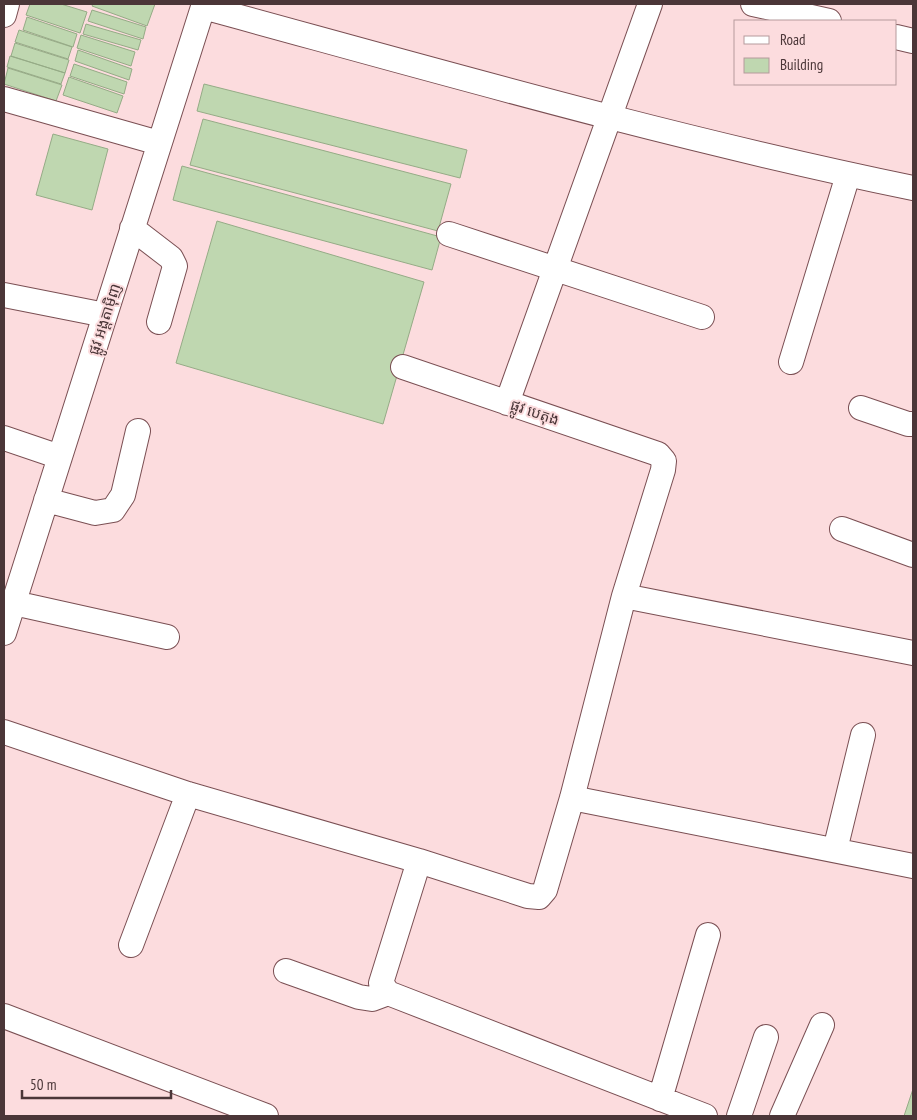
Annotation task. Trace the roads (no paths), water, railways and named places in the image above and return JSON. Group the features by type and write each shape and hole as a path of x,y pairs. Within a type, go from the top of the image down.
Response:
{"street":[{"path":"4,15 7,4"},
{"path":"507,402 650,4"},
{"path":"753,4 825,20"},
{"path":"203,6 609,118 848,175 913,188"},
{"name":"ផ្លូវ អង្តតាម៉ិញ","path":"7,621 203,6"},
{"path":"897,37 913,41"},
{"path":"4,99 159,143"},
{"path":"791,362 848,175"},
{"path":"132,228 171,258 174,266 159,322"},
{"path":"448,234 702,317"},
{"path":"4,295 105,315"},
{"name":"ផ្លូវ បេតុង","path":"403,367 658,454 664,462 663,470 624,596"},
{"path":"861,408 913,424"},
{"path":"46,500 95,513 113,510 123,495 138,431"},
{"path":"4,438 60,457"},
{"path":"842,529 913,555"},
{"path":"4,732 188,794 419,861 528,896 539,897 545,890 572,798 624,596 913,653"},
{"path":"7,621 167,636"},
{"path":"835,850 863,734"},
{"path":"132,945 188,794"},
{"path":"572,798 913,866"},
{"path":"419,861 381,983 388,993 706,1116"},
{"path":"660,1099 708,935"},
{"path":"286,971 359,997 372,999 388,993"},
{"path":"4,1016 266,1116"},
{"path":"782,1116 822,1025"},
{"path":"739,1116 766,1037"}]}
